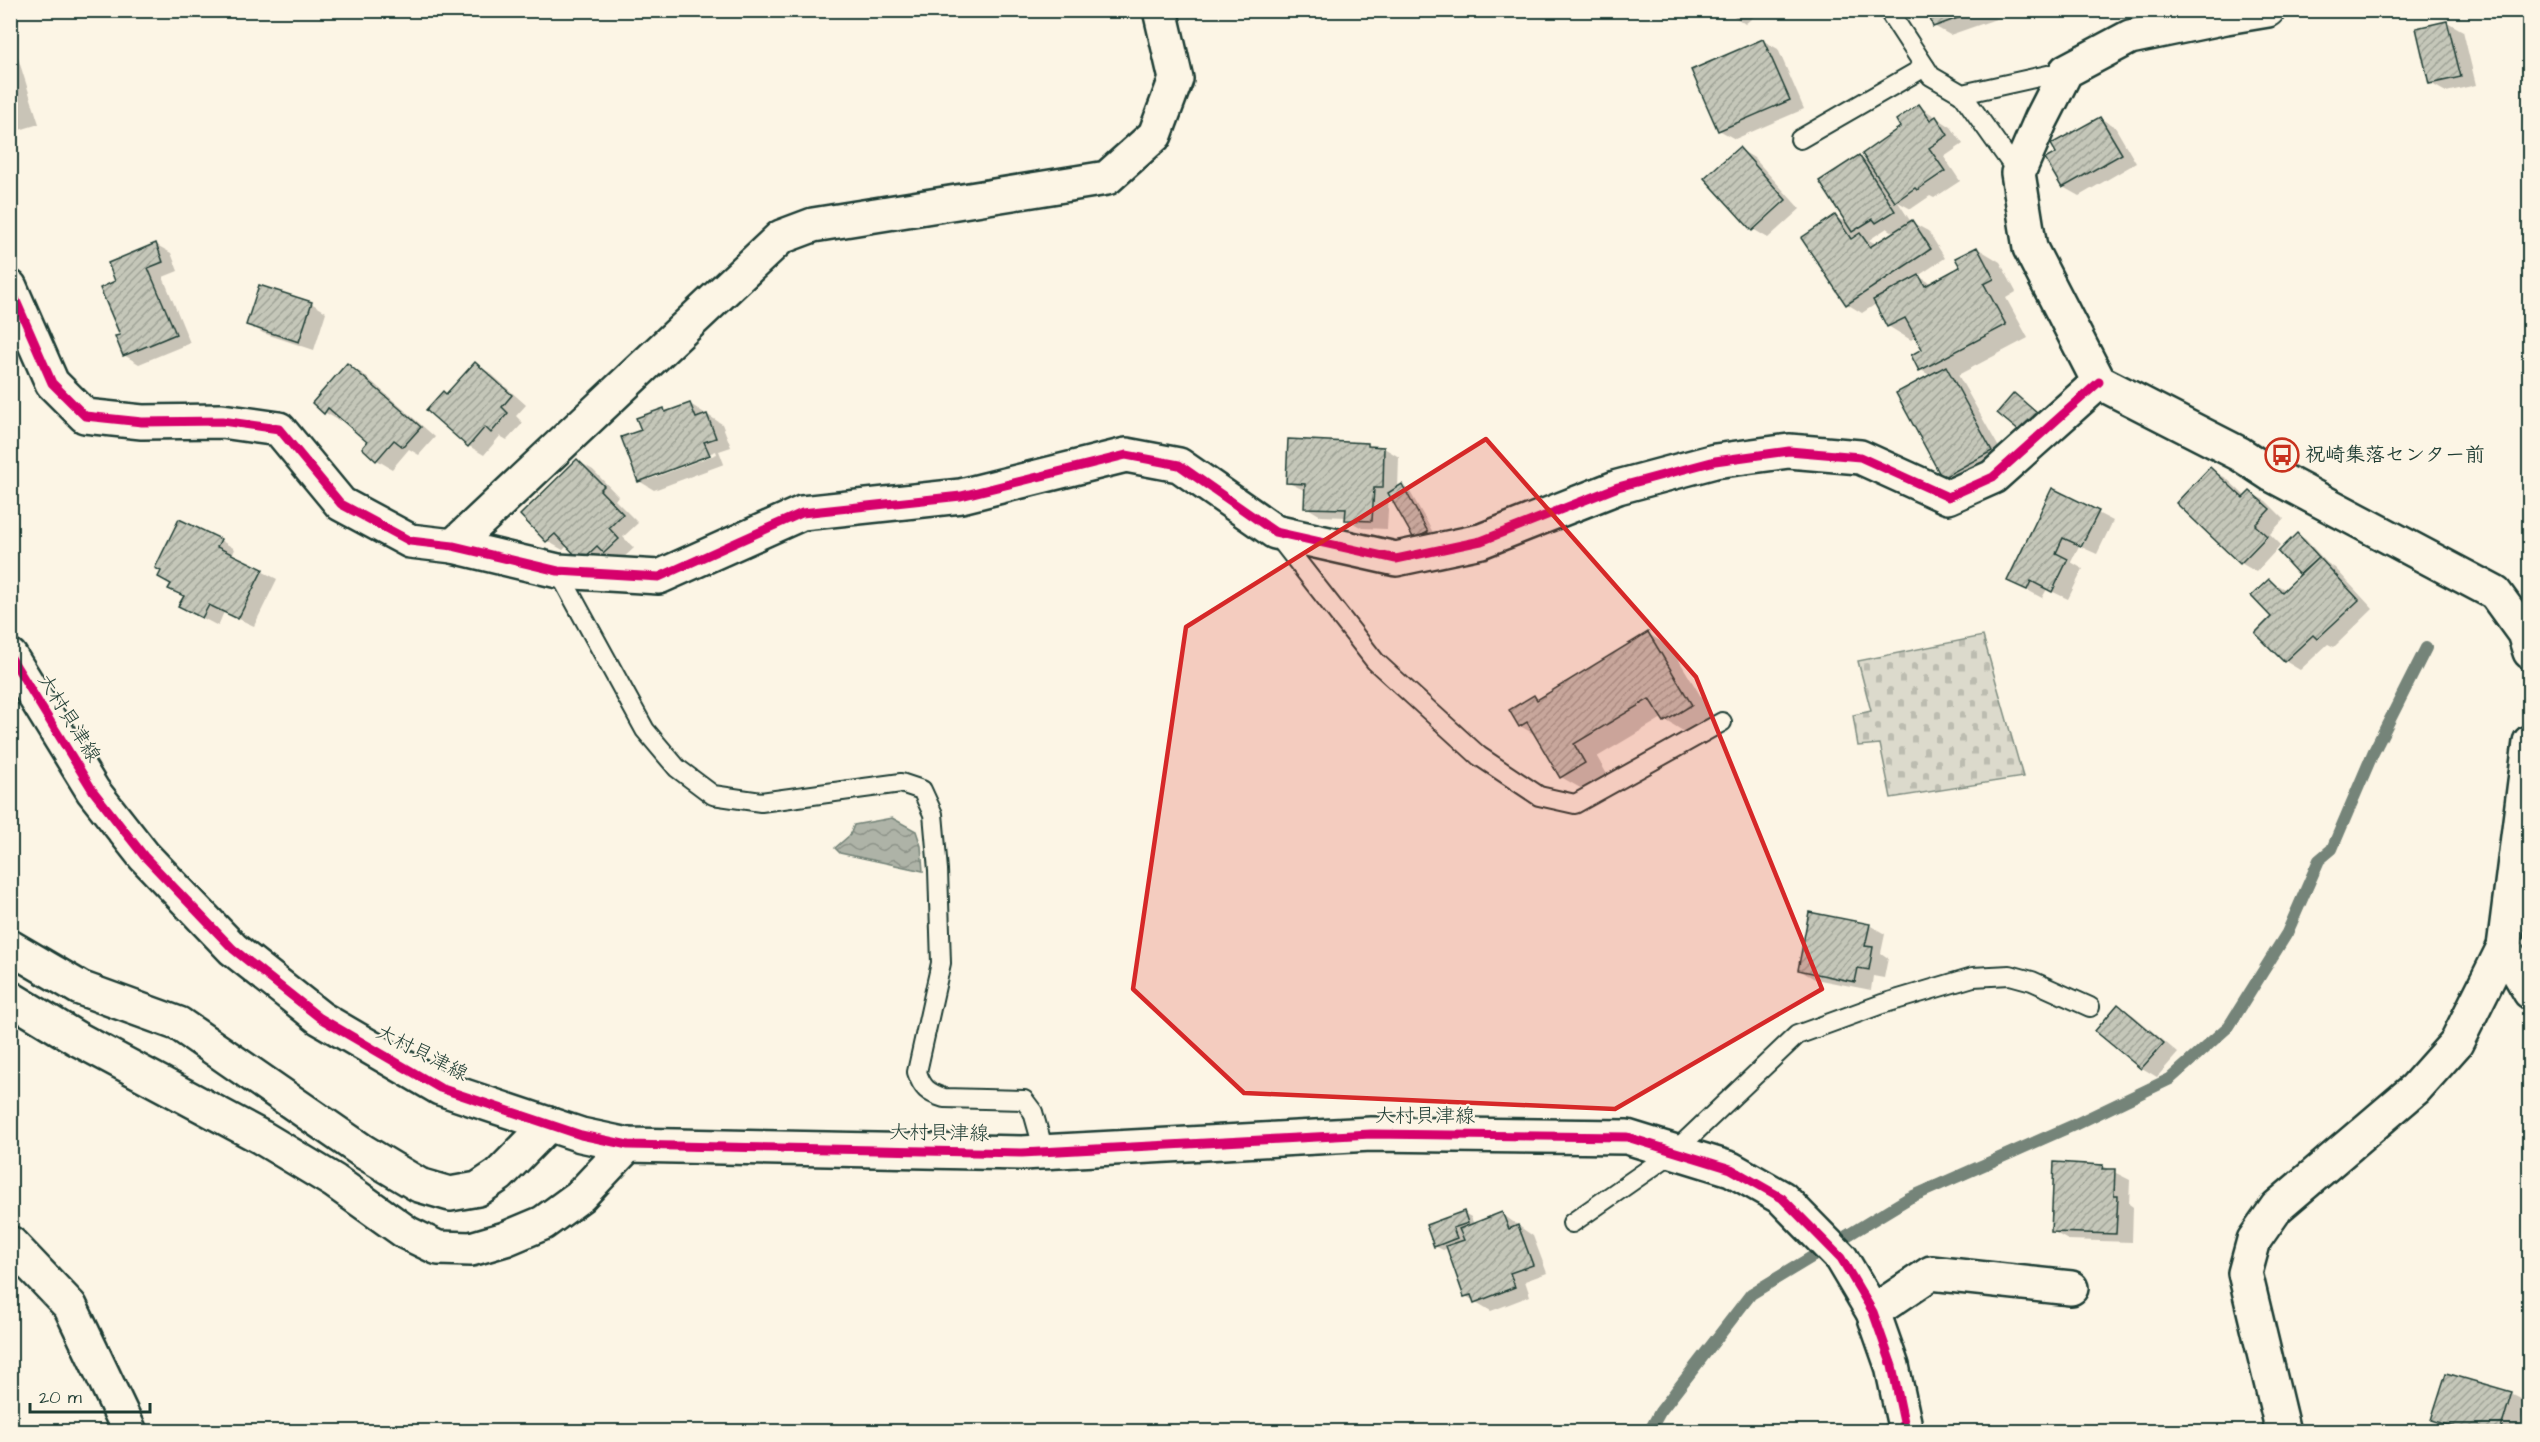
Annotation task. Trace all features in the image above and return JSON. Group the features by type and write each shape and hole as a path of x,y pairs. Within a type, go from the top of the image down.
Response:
{"street":[{"path":"453,546 782,237 813,225 1107,178 1155,135 1176,79 1160,10"},
{"path":"2263,11 2130,37 2066,71 2018,173 2030,248 2099,382 2240,454 2272,475 2495,593 2524,633 2529,652"},
{"path":"10,287 52,383 85,416 142,422 222,421 279,429 341,504 410,541 453,546 558,571 659,577 802,513 961,496 1126,455 1179,465 1275,532 1396,560 1481,541 1618,487 1715,461 1789,451 1860,457 1948,497 1993,477 2099,382"},
{"name":"大村貝津線","path":"10,656 93,791 144,856 232,949 320,1018 440,1088 581,1135 628,1146 1044,1151 1371,1134 1627,1137 1731,1169 1782,1198 1841,1258 1873,1312 1892,1366 1904,1422 1903,1431"},
{"path":"2283,1431 2245,1273 2254,1240 2277,1207 2415,1089 2456,1043 2504,947 2529,742"},
{"path":"10,947 80,988 179,1024 364,1152 419,1185 450,1194 478,1189 499,1175 549,1124"},
{"path":"2504,947 2529,992"},
{"path":"10,998 76,1038 261,1137 334,1181 407,1233 438,1248 471,1249 505,1239 543,1223 580,1196 628,1146"},
{"path":"10,1243 70,1306 130,1431"},
{"path":"1873,1312 1931,1273 2071,1288"}],"lane":[{"path":"1888,10 1931,76 1962,94 2018,173"},
{"path":"1800,139 1925,68"},
{"path":"1962,94 2066,71"},
{"path":"1275,532 1375,661 1479,756 1539,796 1575,804 1722,722"},
{"path":"558,571 645,730 677,768 713,795 761,802 901,783 922,789 933,814 938,870 941,963 917,1072 921,1086 932,1094 944,1098 1024,1100 1033,1112 1044,1151"},
{"path":"1572,1223 1675,1151 1797,1035 1882,1004 1973,977 2010,975 2032,981 2090,1007"}],"highlighted area":[{"path":"1486,439 1696,677 1822,989 1615,1109 1244,1093 1133,989 1186,627"}],"green space":[{"path":"1983,636 2023,777 1891,798 1880,744 1858,746 1853,715 1871,711 1858,661"}],"water":[{"path":"892,818 916,831 921,846 923,871 840,853 835,848 850,835 854,825"}],"building":[{"path":"1927,10 1980,10 1933,27"},
{"path":"2447,21 2461,77 2429,84 2416,28"},
{"path":"1763,39 1790,100 1718,131 1691,70"},
{"path":"1919,104 1930,120 1936,116 1948,135 1929,148 1945,171 1895,202 1862,154 1900,127 1896,120"},
{"path":"2100,117 2122,154 2062,188 2045,159 2056,153 2051,144"},
{"path":"1739,147 1786,200 1752,231 1704,178"},
{"path":"1859,155 1895,211 1876,223 1873,219 1852,232 1819,181"},
{"path":"1835,215 1851,239 1860,233 1870,247 1912,220 1931,249 1846,305 1801,238"},
{"path":"156,243 163,262 148,268 176,334 123,356 115,336 120,335 100,288 115,281 108,263"},
{"path":"1977,247 1994,279 1984,284 2006,325 1919,371 1911,355 1922,349 1905,318 1887,327 1873,300 1919,275 1925,286 1960,267 1955,258"},
{"path":"259,285 312,302 299,342 246,325"},
{"path":"475,362 512,395 502,407 508,413 491,433 485,427 468,447 426,410 443,391 446,394"},
{"path":"347,363 421,427 403,447 394,440 376,461 362,448 367,442 328,408 324,414 312,403"},
{"path":"1946,366 1992,451 1942,478 1896,393"},
{"path":"2014,393 2037,413 2020,432 1997,413"},
{"path":"690,403 696,418 707,414 716,438 704,442 710,455 638,482 621,437 641,430 636,418 664,408 665,412"},
{"path":"1288,439 1368,443 1368,446 1384,447 1383,488 1374,488 1372,521 1345,520 1346,509 1304,508 1305,484 1286,483"},
{"path":"577,459 604,486 600,490 623,514 609,528 619,539 604,553 597,546 581,561 555,534 546,542 520,515"},
{"path":"2210,467 2243,498 2250,491 2270,509 2255,525 2267,536 2240,564 2176,503"},
{"path":"1402,484 1428,532 1414,539 1388,493"},
{"path":"2052,488 2099,511 2081,546 2063,538 2056,553 2068,559 2052,592 2031,581 2027,590 2007,581"},
{"path":"179,519 221,539 217,547 263,569 238,619 209,605 202,618 178,606 184,596 168,589 171,584 158,577 161,571 155,568"},
{"path":"2297,533 2319,557 2299,575 2278,552"},
{"path":"2319,557 2359,600 2317,639 2313,635 2284,662 2255,633 2271,617 2251,596 2269,579 2282,592"},
{"path":"1648,632 1692,705 1664,722 1649,699 1574,744 1585,763 1560,778 1527,722 1519,727 1509,710 1534,695 1537,700"},
{"path":"1809,912 1870,924 1865,946 1873,947 1869,970 1858,968 1855,982 1798,970"},
{"path":"2118,1004 2164,1043 2141,1069 2095,1031"},
{"path":"2054,1162 2103,1165 2102,1169 2115,1169 2114,1196 2118,1196 2116,1234 2051,1232"},
{"path":"1464,1211 1468,1223 1453,1228 1457,1238 1434,1247 1426,1225"},
{"path":"1502,1212 1509,1229 1518,1225 1533,1265 1510,1273 1515,1287 1474,1303 1471,1295 1464,1297 1446,1246 1464,1240 1459,1229"},
{"path":"2446,1373 2512,1392 2500,1432 2470,1432 2431,1420"}],"waterway":[{"path":"1649,1432 1660,1412 1751,1294 1909,1198 2074,1125 2170,1079 2229,1026 2287,933 2319,860 2332,849 2373,753 2426,648"}],"cycle path":[{"path":"10,287 52,383 85,416 142,422 222,421 279,429 341,504 410,541 453,546 558,571 659,577 802,513 961,496 1126,455 1179,465 1275,532 1396,559 1481,541 1618,487 1715,461 1789,451 1860,457 1948,497 1993,477 2099,382"},
{"path":"10,656 93,791 144,856 233,949 320,1018 440,1088 581,1135 628,1145 1022,1153 1371,1134 1627,1137 1731,1169 1782,1198 1841,1258 1873,1312 1892,1366 1904,1422 1903,1432"}],"place":[{"name":"祝崎集落センター前","path":"2282,455"}]}
